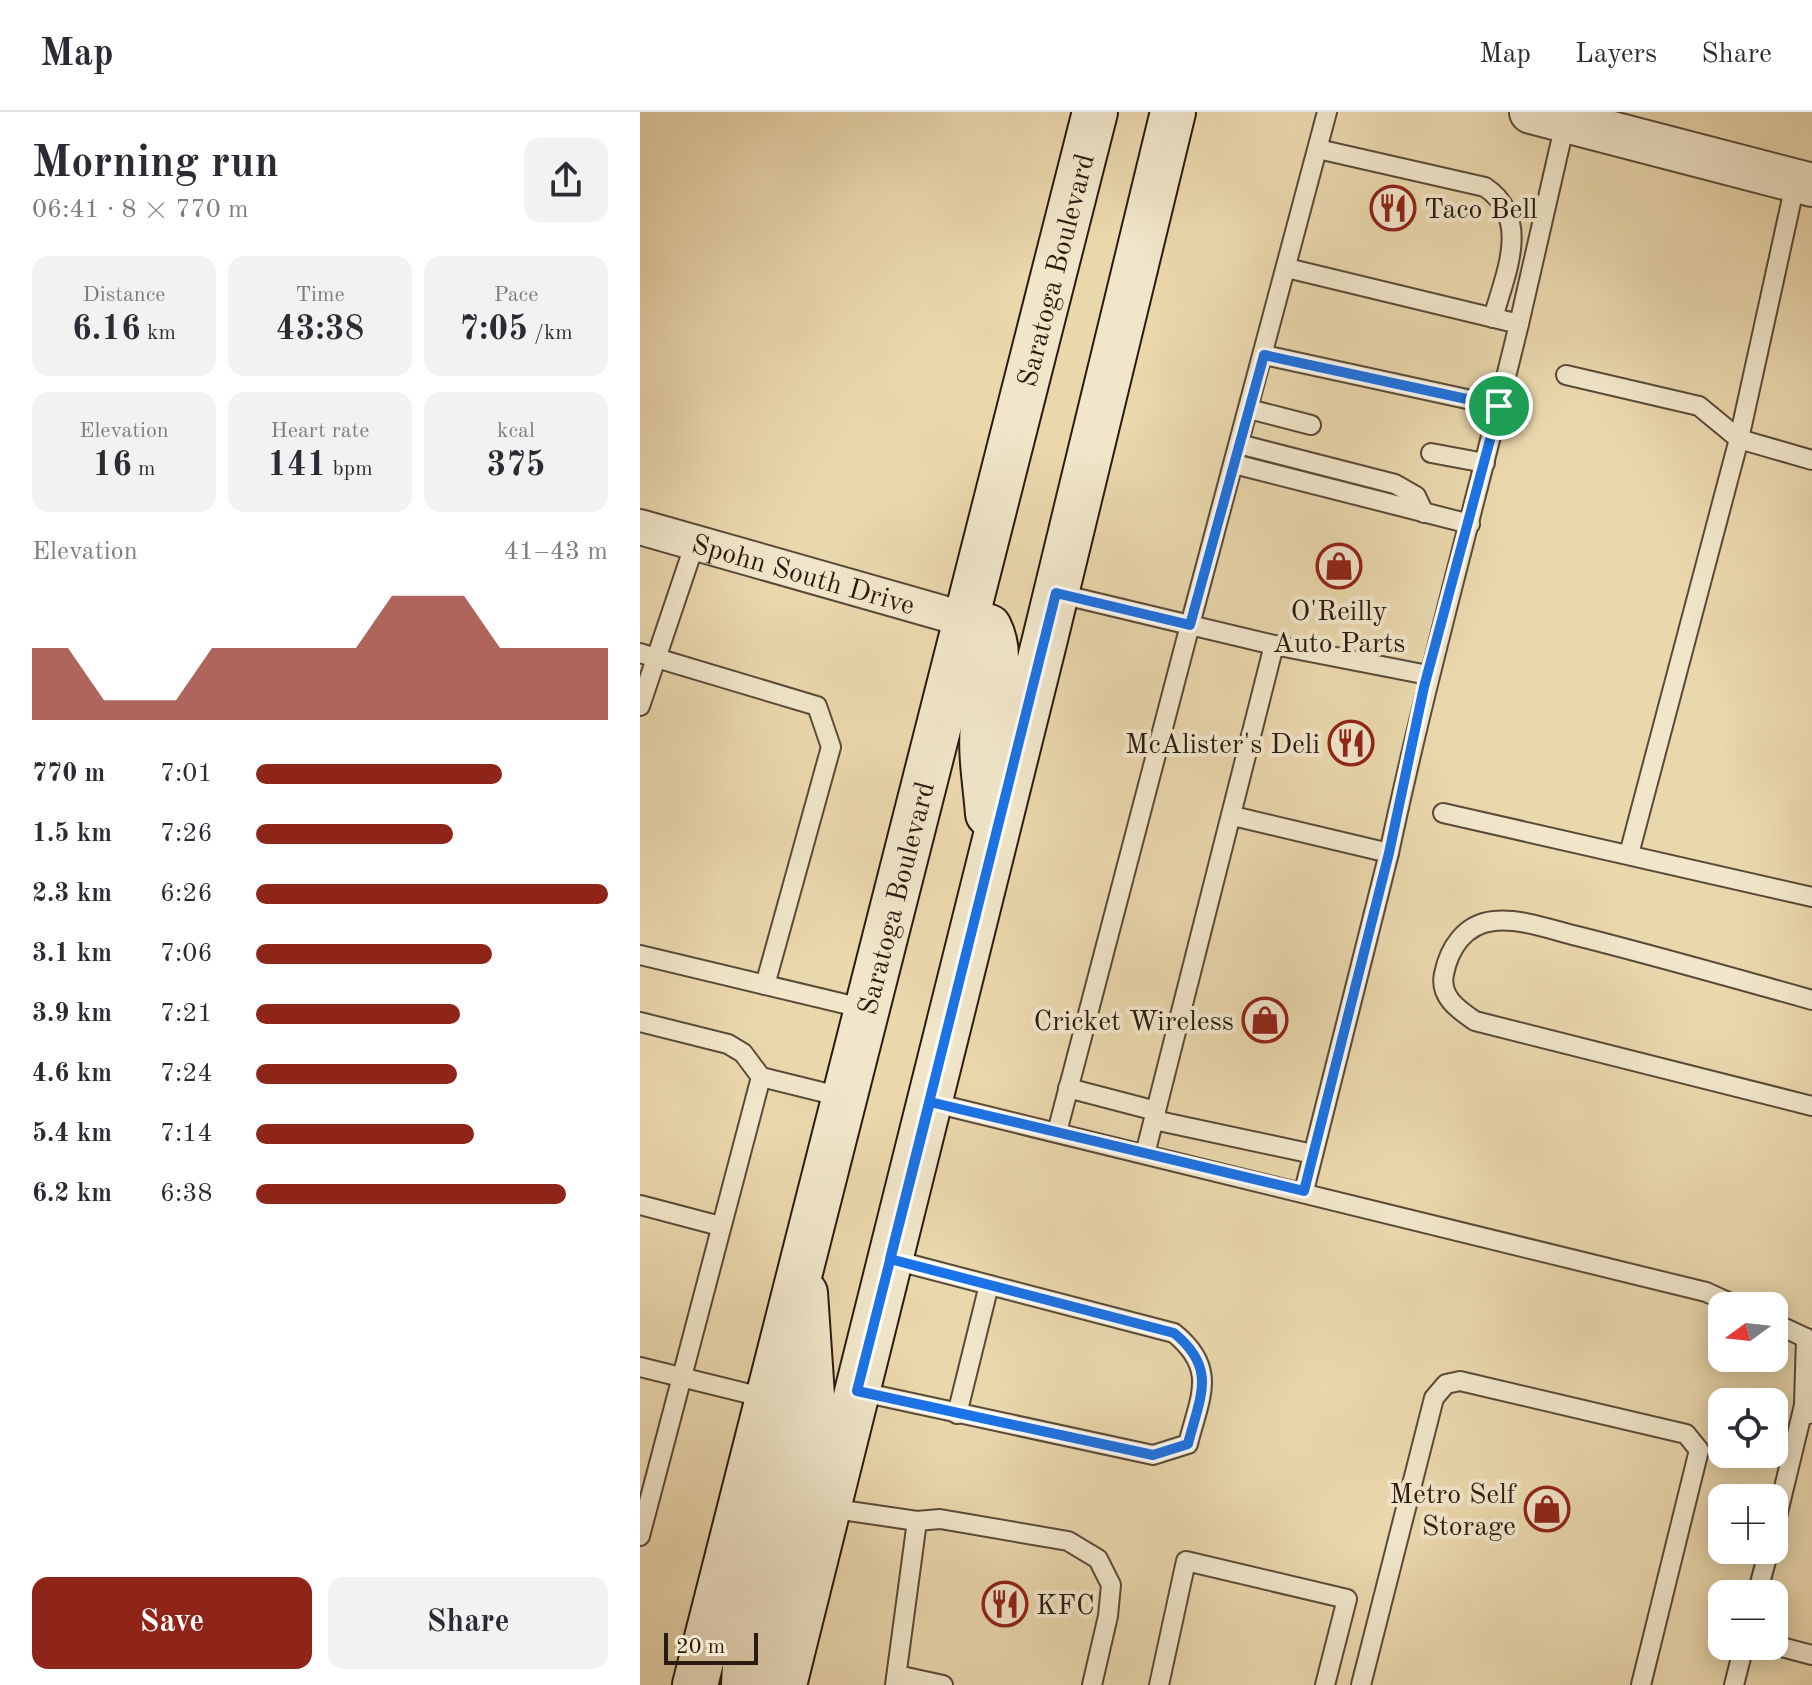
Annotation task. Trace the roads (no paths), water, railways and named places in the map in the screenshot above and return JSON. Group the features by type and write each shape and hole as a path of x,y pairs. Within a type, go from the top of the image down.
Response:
{"main road":[{"name":"Saratoga Boulevard","path":"695,1685 802,1251 967,620 1095,112"},
{"path":"784,1685 1173,112"},
{"path":"967,620 989,627 997,643 996,670 983,726 990,860"},
{"path":"744,1685 745,1664 812,1396 802,1251"}],"street":[{"path":"1555,115 1804,183"},
{"name":"Spohn South Drive","path":"640,527 967,620"}],"lane":[{"path":"1057,1132 1327,112"},
{"path":"1304,1191 1389,853 1428,675 1470,524 1519,324 1555,115"},
{"path":"1318,149 1485,187 1500,197 1510,214 1514,233 1493,318"},
{"path":"1629,854 1804,183"},
{"path":"1287,268 1519,324"},
{"path":"1264,355 1499,406"},
{"path":"1566,375 1699,406 1739,439 1812,460"},
{"path":"1249,409 1311,425"},
{"path":"1239,444 1395,484 1416,496 1424,513"},
{"path":"1431,453 1485,463"},
{"path":"1234,464 1470,524"},
{"path":"640,706 648,656 695,543"},
{"path":"1056,593 1274,645 1428,675"},
{"path":"1145,1154 1274,645"},
{"path":"648,656 817,706 831,747 765,985"},
{"path":"1443,813 1812,897"},
{"path":"1233,816 1389,853"},
{"path":"1812,1000 1634,950 1539,927 1493,921 1471,929 1450,949 1443,980 1451,1004 1475,1021 1812,1106"},
{"path":"640,955 866,1009"},
{"path":"640,1022 736,1047 761,1077 842,1097"},
{"path":"640,1536 761,1077"},
{"path":"1068,1088 1155,1115 1313,1154"},
{"path":"930,1102 1304,1191 1708,1293"},
{"path":"640,1205 720,1226"},
{"path":"857,1391 1153,1455 1188,1444 1204,1382 1201,1363 1191,1347 1174,1333 890,1259"},
{"path":"957,1414 989,1285"},
{"path":"1787,1484 1808,1413 1809,1336 1788,1328"},
{"path":"640,1367 766,1398"},
{"path":"1361,1685 1434,1398 1446,1384 1460,1381 1686,1434 1699,1450 1641,1685"},
{"path":"828,1508 917,1521 940,1519 1068,1541 1098,1559 1111,1585 1108,1616 1092,1685"},
{"path":"917,1521 896,1680 943,1685"},
{"path":"1159,1685 1186,1561 1347,1599 1325,1685"},
{"path":"1788,1649 1812,1655"},
{"path":"1734,1685 1740,1660"}],"place":[{"name":"Taco Bell","path":"1393,208"},
{"name":"O'Reilly Auto Parts","path":"1339,566"},
{"name":"McAlister's Deli","path":"1351,743"},
{"name":"Cricket Wireless","path":"1265,1020"},
{"name":"Metro Self Storage","path":"1547,1509"},
{"name":"KFC","path":"1005,1604"}]}
